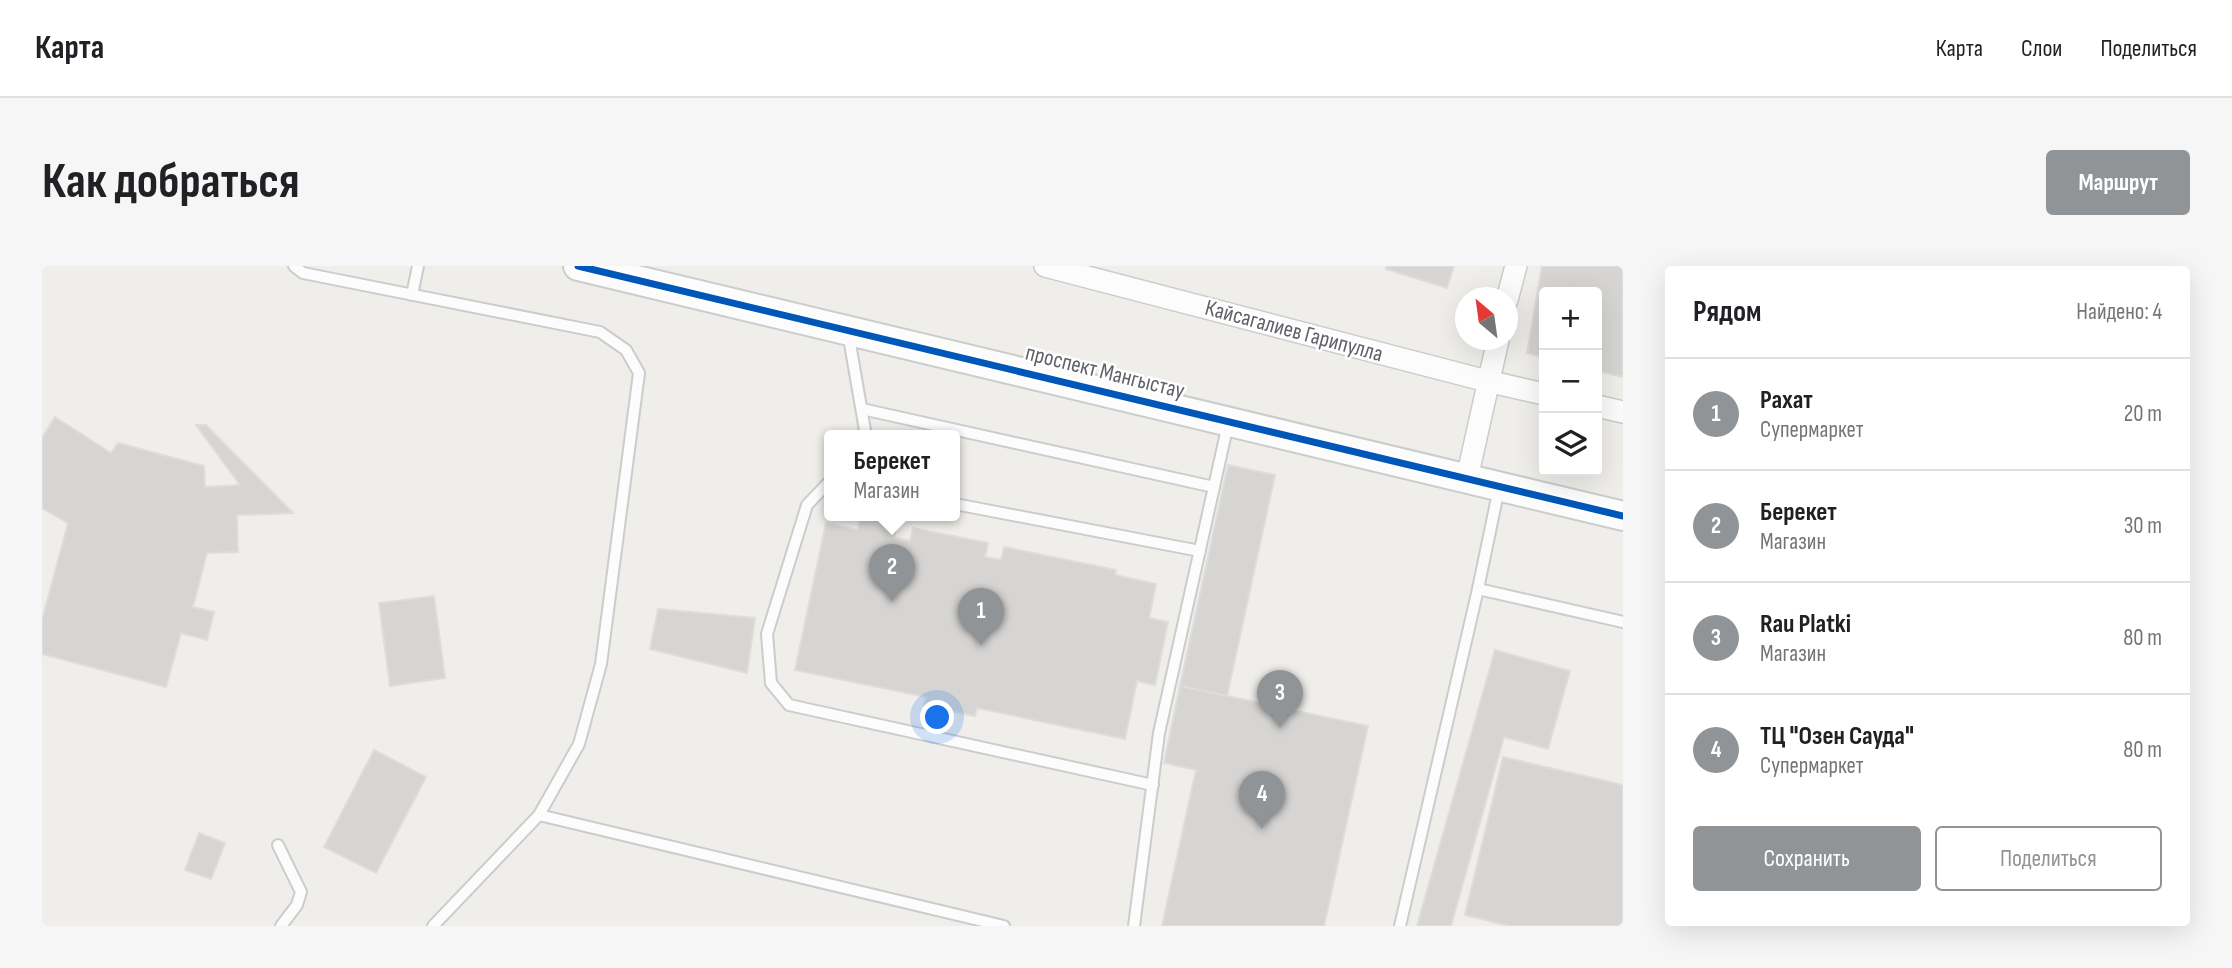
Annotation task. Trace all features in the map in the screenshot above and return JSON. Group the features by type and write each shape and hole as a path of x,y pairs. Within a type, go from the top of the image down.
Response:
{"street":[{"name":"проспект Мангыстау","path":"578,266 1623,516"},
{"name":"Кайсагалиев Гарипулла","path":"1045,266 1539,393"},
{"path":"1510,287 1516,266"},
{"path":"1466,478 1495,350"},
{"path":"1602,407 1623,412"}],"lane":[{"path":"294,266 303,273 600,332 626,350 639,373 601,664 579,744 539,815 433,926"},
{"path":"412,295 418,266"},
{"path":"848,330 865,430"},
{"path":"862,409 957,430"},
{"path":"1134,926 1159,733 1229,422"},
{"path":"960,431 1214,487"},
{"path":"1400,926 1478,589 1499,486"},
{"path":"824,487 807,505 767,634 771,683 789,705 1153,785"},
{"path":"960,505 1200,551"},
{"path":"1478,589 1623,622"},
{"path":"539,815 1004,926"},
{"path":"278,845 301,892 297,905 281,926"}],"building":[{"path":"1387,266 1454,266 1447,288 1386,269"},
{"path":"1542,266 1623,266 1623,377 1602,372 1602,287 1539,287 1539,357 1527,353"},
{"path":"55,417 111,453 118,443 204,466 205,487 240,485 196,425 206,425 293,513 237,515 238,552 207,553 193,607 214,612 207,640 181,633 166,687 42,654 42,620 68,523 42,508 42,438"},
{"path":"1228,465 1275,475 1227,696 1180,686"},
{"path":"859,521 881,521 897,524 894,538 910,541 913,528 988,543 985,557 1001,560 1004,547 1116,570 1115,575 1156,584 1149,618 1168,622 1155,685 1137,681 1125,739 977,708 975,716 924,706 926,697 795,670 826,523 858,530"},
{"path":"434,596 445,678 390,686 379,603"},
{"path":"658,609 755,618 747,673 650,649"},
{"path":"1495,650 1570,671 1548,749 1504,737 1451,926 1417,926"},
{"path":"1180,686 1368,726 1324,926 1162,926 1196,770 1164,763"},
{"path":"374,750 426,777 376,873 324,847"},
{"path":"1503,757 1623,785 1623,926 1510,926 1465,915"},
{"path":"199,833 225,843 211,879 185,870"}],"cycle path":[{"path":"578,266 1623,516"}],"place":[{"name":"Берекет","path":"892,602"},
{"name":"Рахат","path":"981,646"},
{"name":"Rau Platki","path":"1280,728"},
{"name":"ТЦ \"Озен Сауда\"","path":"1262,829"}]}
